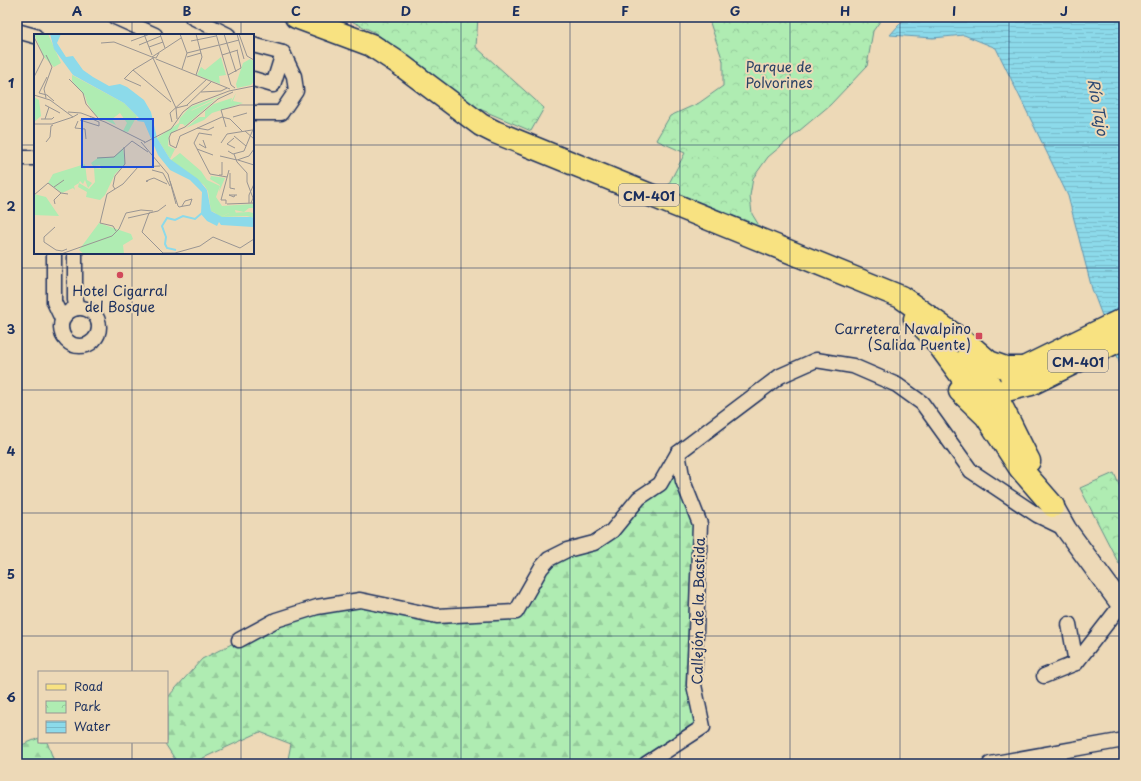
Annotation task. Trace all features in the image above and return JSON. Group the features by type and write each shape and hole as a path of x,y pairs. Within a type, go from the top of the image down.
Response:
{"main road":[{"name":"CM-401","path":"305,19 371,45 397,62 481,125 495,132 789,250 854,279 901,297 997,366 1028,376 1124,338"},
{"name":"CM-401","path":"854,279 896,303 916,319 933,337 971,389 982,396 995,394 1028,376 1091,335 1124,319"},
{"path":"854,279 909,325 946,376 986,416 1020,468 1053,506"},
{"path":"948,330 978,366 1016,431"},
{"path":"1028,376 1018,402 1015,418 1016,431 1019,441 1066,529 1123,606"},
{"path":"986,416 995,394"}],"street":[{"path":"115,17 153,34"},
{"path":"192,17 226,34"},
{"path":"17,30 34,36"},
{"path":"254,45 283,53 294,76 296,91 281,113 254,113"},
{"path":"254,78 273,85 283,53"},
{"path":"17,158 34,158"},
{"path":"54,254 54,302 62,319 61,331 66,341 77,346 89,344 97,336 99,330 97,318 89,310 77,308 68,311 62,319"},
{"path":"75,254 75,300 77,308"},
{"path":"239,640 276,620 317,606 360,600 437,616 516,612 541,568 549,559 567,550 594,543 612,531 639,498 660,484 678,453 780,376 816,360 854,366 897,385 922,403 971,471 1037,515 1066,529"},
{"name":"Callejón de la Bastida","path":"646,764 703,727 694,685 700,524 684,481 678,453"},
{"path":"1044,676 1076,663 1123,606"},
{"path":"1069,624 1076,663"},
{"path":"990,764 1124,740"}],"green space":[{"path":"343,17 478,17 476,47 544,108 531,131 475,107 374,32"},
{"name":"Parque de Polvorines","path":"708,17 883,17 873,31 867,66 830,105 768,157 753,178 750,196 752,214 760,227 666,189 685,153 656,140 670,116 699,103 723,86 723,61"},
{"path":"1114,473 1124,496 1124,562 1119,564 1080,488"},
{"path":"669,475 675,477 693,523 686,683 696,726 634,764 287,764 291,744 260,732 190,764 178,764 165,743 168,743 168,697 202,659 277,621 360,602 436,617 516,612 541,569 595,543"},
{"path":"38,738 38,743 47,743 55,764 17,764 17,747"}],"water":[{"name":"Río Tajo","path":"906,17 1124,17 1124,374 1092,289 1068,196 996,48 964,35 933,38 890,35"}],"place":[{"name":"Hotel Cigarral del Bosque","path":"120,275"},
{"name":"Carretera Navalpino (Salida Puente)","path":"979,336"}]}
